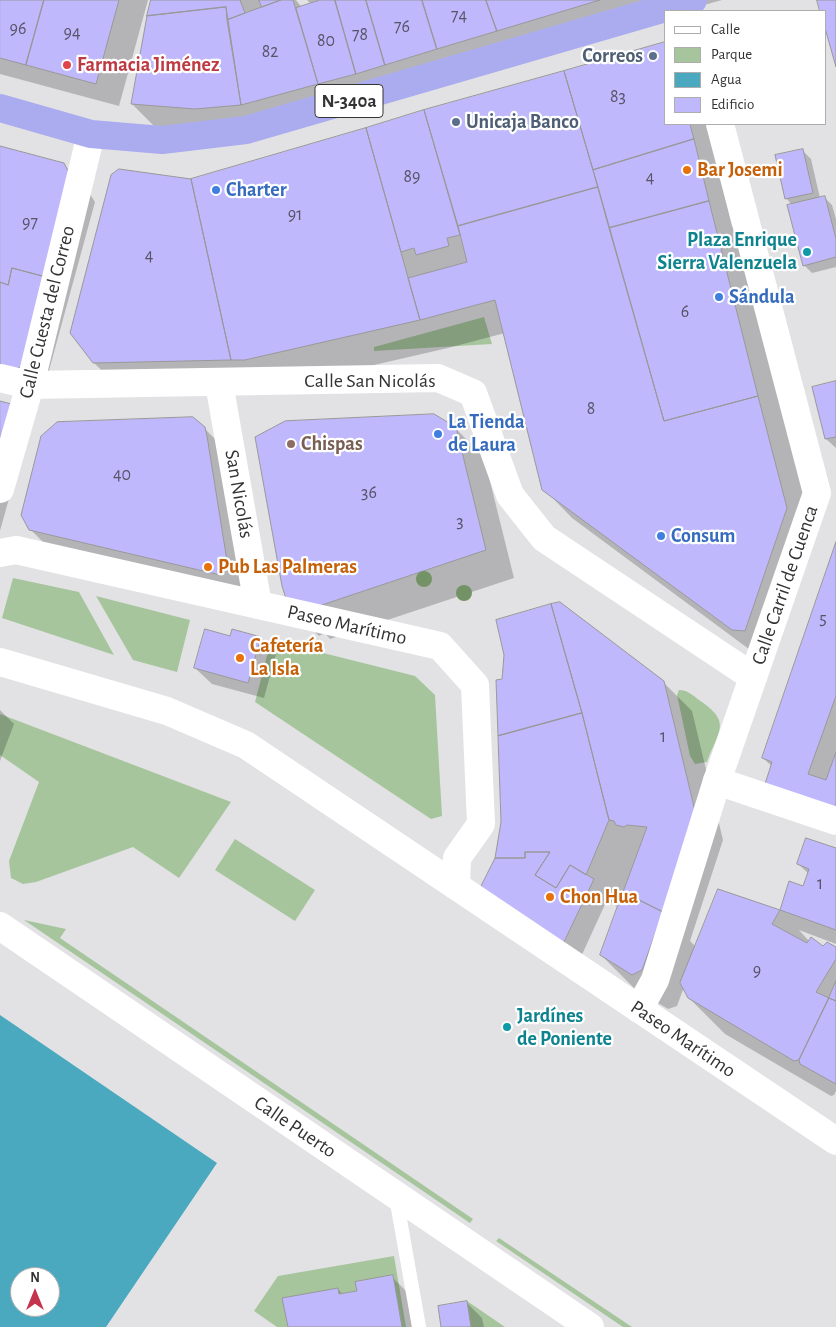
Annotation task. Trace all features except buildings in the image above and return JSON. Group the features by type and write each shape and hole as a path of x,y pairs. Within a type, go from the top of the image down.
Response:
{"highway":[{"name":"N-340a","path":"669,10 690,4"},
{"name":"N-340a","path":"0,108 90,134 162,140 246,130 664,11"}],"street":[{"name":"Calle Carril de Cuenca","path":"639,1009 655,980 717,781 817,493 720,125"},
{"name":"Calle Cuesta del Correo","path":"0,489 30,385 90,134"},
{"name":"Calle San Nicolás","path":"0,378 30,385 438,378 474,393 510,495 544,538 753,677"},
{"name":"San Nicolás","path":"219,383 258,605"},
{"name":"Paseo Marítimo","path":"0,553 16,550 440,646 475,685 481,824 457,858 456,886"},
{"name":"Paseo Marítimo","path":"0,662 167,711 246,745 639,1009 834,1131"},
{"path":"717,781 836,821"},
{"name":"Calle Puerto","path":"0,926 590,1327"}],"lane":[{"path":"396,1195 419,1327"}],"green space":[{"path":"484,317 492,344 374,351 374,347"},
{"path":"13,578 79,592 114,655 2,618"},
{"path":"96,596 190,620 177,672 133,660"},
{"path":"271,640 415,676 435,695 442,816 431,819 255,702"},
{"path":"679,690 690,693 716,714 719,721 718,734 707,762 695,764 690,756 677,695"},
{"path":"0,714 231,802 179,878 133,847 36,882 23,884 11,878 9,861 39,782 0,755"},
{"path":"235,839 315,890 295,921 215,870"},
{"path":"24,920 66,929 60,938 473,1219 470,1223"},
{"path":"499,1238 632,1327 623,1327 496,1241"},
{"path":"394,1256 406,1327 402,1327 393,1275 356,1282 357,1291 339,1294 338,1288 288,1327 277,1327 254,1311 278,1276"},
{"path":"467,1301 505,1327 471,1327"}],"water":[{"path":"0,1015 217,1163 106,1327 0,1327"}],"place":[{"name":"Correos","path":"653,56"},
{"name":"Farmacia Jiménez","path":"67,65"},
{"name":"Unicaja Banco","path":"456,122"},
{"name":"Bar Josemi","path":"687,170"},
{"name":"Charter","path":"216,190"},
{"name":"Plaza Enrique Sierra Valenzuela","path":"807,252"},
{"name":"Sándula","path":"719,297"},
{"name":"La Tienda de Laura","path":"438,434"},
{"name":"Chispas","path":"291,444"},
{"name":"Consum","path":"661,536"},
{"name":"Pub Las Palmeras","path":"208,567"},
{"name":"Cafetería La Isla","path":"240,658"},
{"name":"Chon Hua","path":"550,897"},
{"name":"Jardínes de Poniente","path":"507,1027"}]}
